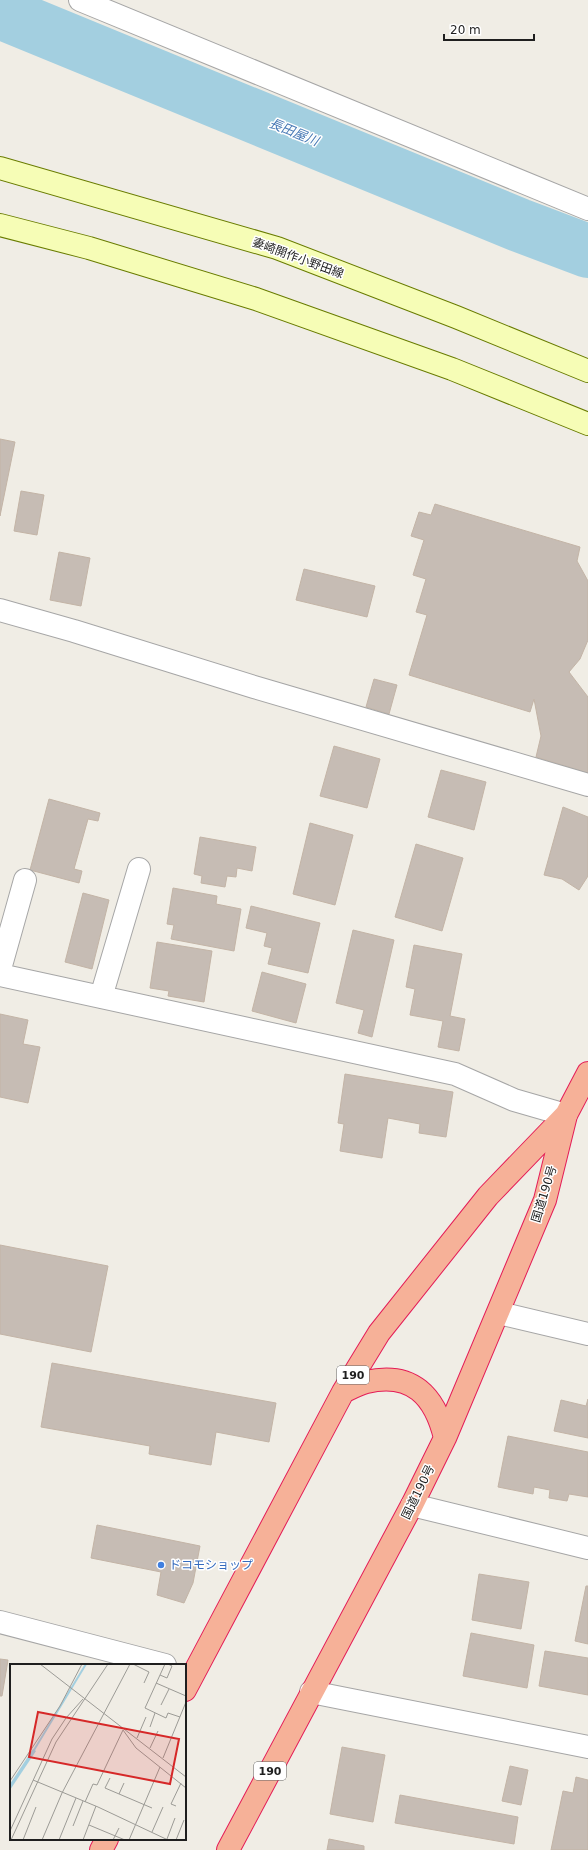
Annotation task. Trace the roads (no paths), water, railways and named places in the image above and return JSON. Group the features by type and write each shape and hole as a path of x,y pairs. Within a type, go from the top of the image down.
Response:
{"highway":[{"name":"国道190号","path":"228,1850 412,1505 445,1438 499,1313 545,1200 566,1115 588,1073"},
{"name":"国道190号","path":"188,1678 343,1392 379,1333 488,1196 566,1115"},
{"path":"343,1392 365,1382 385,1379 400,1381 413,1386 426,1395 435,1407 441,1419 445,1438"},
{"path":"101,1850 106,1840"}],"main road":[{"name":"妻崎開作小野田線","path":"0,168 277,248 463,320 588,371"},
{"path":"0,225 90,248 256,300 452,369 588,424"}],"street":[{"path":"80,0 588,209"},
{"path":"0,610 74,631 254,688 588,785"},
{"path":"101,997 139,869"},
{"path":"0,969 25,880"},
{"path":"0,975 455,1074 514,1100 566,1115"},
{"path":"499,1313 588,1334"},
{"path":"412,1505 588,1548"},
{"path":"0,1622 161,1664"},
{"path":"311,1692 588,1747"}],"water":[{"path":"0,0 35,0 104,28 90,73 0,36"}],"waterway":[{"name":"長田屋川","path":"0,12 519,225 588,251"}],"place":[{"name":"ドコモショップ","path":"161,1565"}]}
